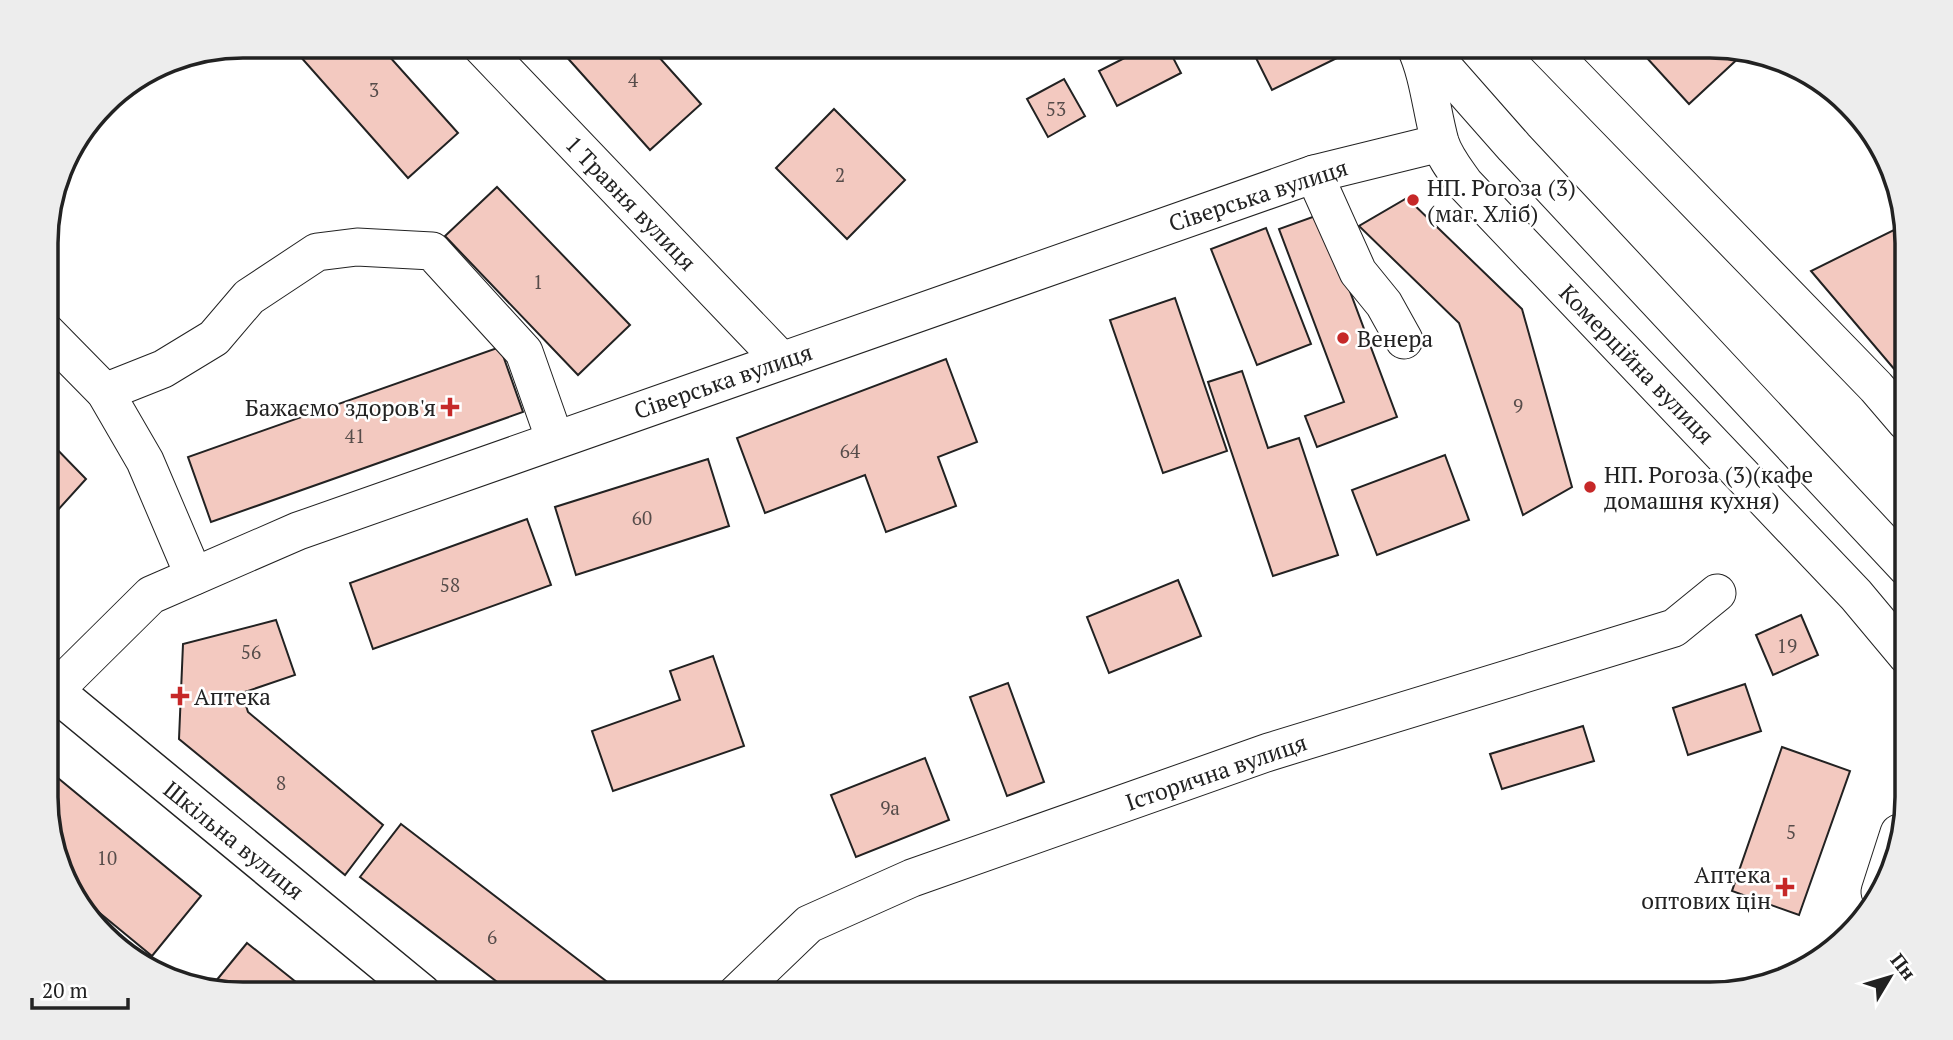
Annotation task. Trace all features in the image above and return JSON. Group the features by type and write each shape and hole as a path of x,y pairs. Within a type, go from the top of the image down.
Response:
{"main road":[{"name":"Шкільна вулиця","path":"58,698 406,982"}],"street":[{"name":"1 Травня вулиця","path":"492,58 781,360"},
{"name":"Комерційна вулиця","path":"1419,58 1427,80 1440,143 1455,171 1480,201 1857,595 1895,641"},
{"path":"1436,58 1523,157 1895,555"},
{"path":"1557,58 1895,409"},
{"name":"Сіверська вулиця","path":"58,683 151,595 298,531 1314,174 1440,143"},
{"path":"1314,174 1358,272 1384,304 1404,340"},
{"path":"105,392 163,369 214,338 249,297 317,252 357,247 432,251 524,352 555,440"},
{"path":"58,344 105,392 145,461 194,576"},
{"name":"Історична вулиця","path":"748,982 809,923 912,878 1269,752 1674,628 1717,593"}],"building":[{"path":"302,58 391,58 458,133 408,178"},
{"path":"568,58 660,58 701,104 650,150"},
{"path":"1124,58 1173,58 1181,73 1117,106 1099,71"},
{"path":"1256,58 1337,58 1272,90"},
{"path":"1647,58 1737,60 1689,104"},
{"path":"1064,79 1085,116 1048,137 1027,99"},
{"path":"834,109 905,180 847,239 776,168"},
{"path":"497,187 630,325 578,375 445,236"},
{"path":"1407,198 1522,309 1572,487 1523,515 1459,323 1359,226"},
{"path":"1321,214 1397,417 1317,447 1305,416 1344,402 1279,229"},
{"path":"1266,228 1311,344 1257,365 1211,249"},
{"path":"1894,230 1895,370 1811,271"},
{"path":"1175,298 1227,451 1163,473 1110,320"},
{"path":"500,347 523,412 211,522 188,457"},
{"path":"946,359 977,442 938,457 956,506 886,532 865,475 765,513 737,438"},
{"path":"1242,371 1268,448 1299,438 1338,555 1273,576 1208,382"},
{"path":"58,450 86,479 58,510"},
{"path":"1445,455 1469,520 1377,555 1352,490"},
{"path":"708,459 729,526 576,575 555,507"},
{"path":"527,519 551,585 373,649 350,583"},
{"path":"1178,580 1201,636 1109,673 1087,617"},
{"path":"1801,615 1818,655 1773,675 1756,635"},
{"path":"276,620 295,675 242,693 248,712 383,825 345,875 179,739 183,644"},
{"path":"713,656 744,746 613,791 592,731 680,700 670,671"},
{"path":"1008,683 1044,782 1007,796 970,697"},
{"path":"1745,684 1761,731 1688,755 1673,708"},
{"path":"1583,726 1594,761 1502,789 1490,754"},
{"path":"1782,747 1850,771 1799,915 1732,891"},
{"path":"925,758 949,820 856,857 831,795"},
{"path":"58,778 201,896 152,956 98,912 77,879 64,845 59,821"},
{"path":"401,824 607,982 497,982 360,877"},
{"path":"247,943 296,982 243,982 216,981"}],"place":[{"name":"НП. Рогоза (3) (маг. Хліб)","path":"1413,200"},
{"name":"Венера","path":"1343,338"},
{"name":"Бажаємо здоров'я","path":"450,407"},
{"name":"НП. Рогоза (3)(кафе домашня кухня)","path":"1590,487"},
{"name":"Аптека","path":"180,696"},
{"name":"Аптека оптових цін","path":"1785,887"}]}
